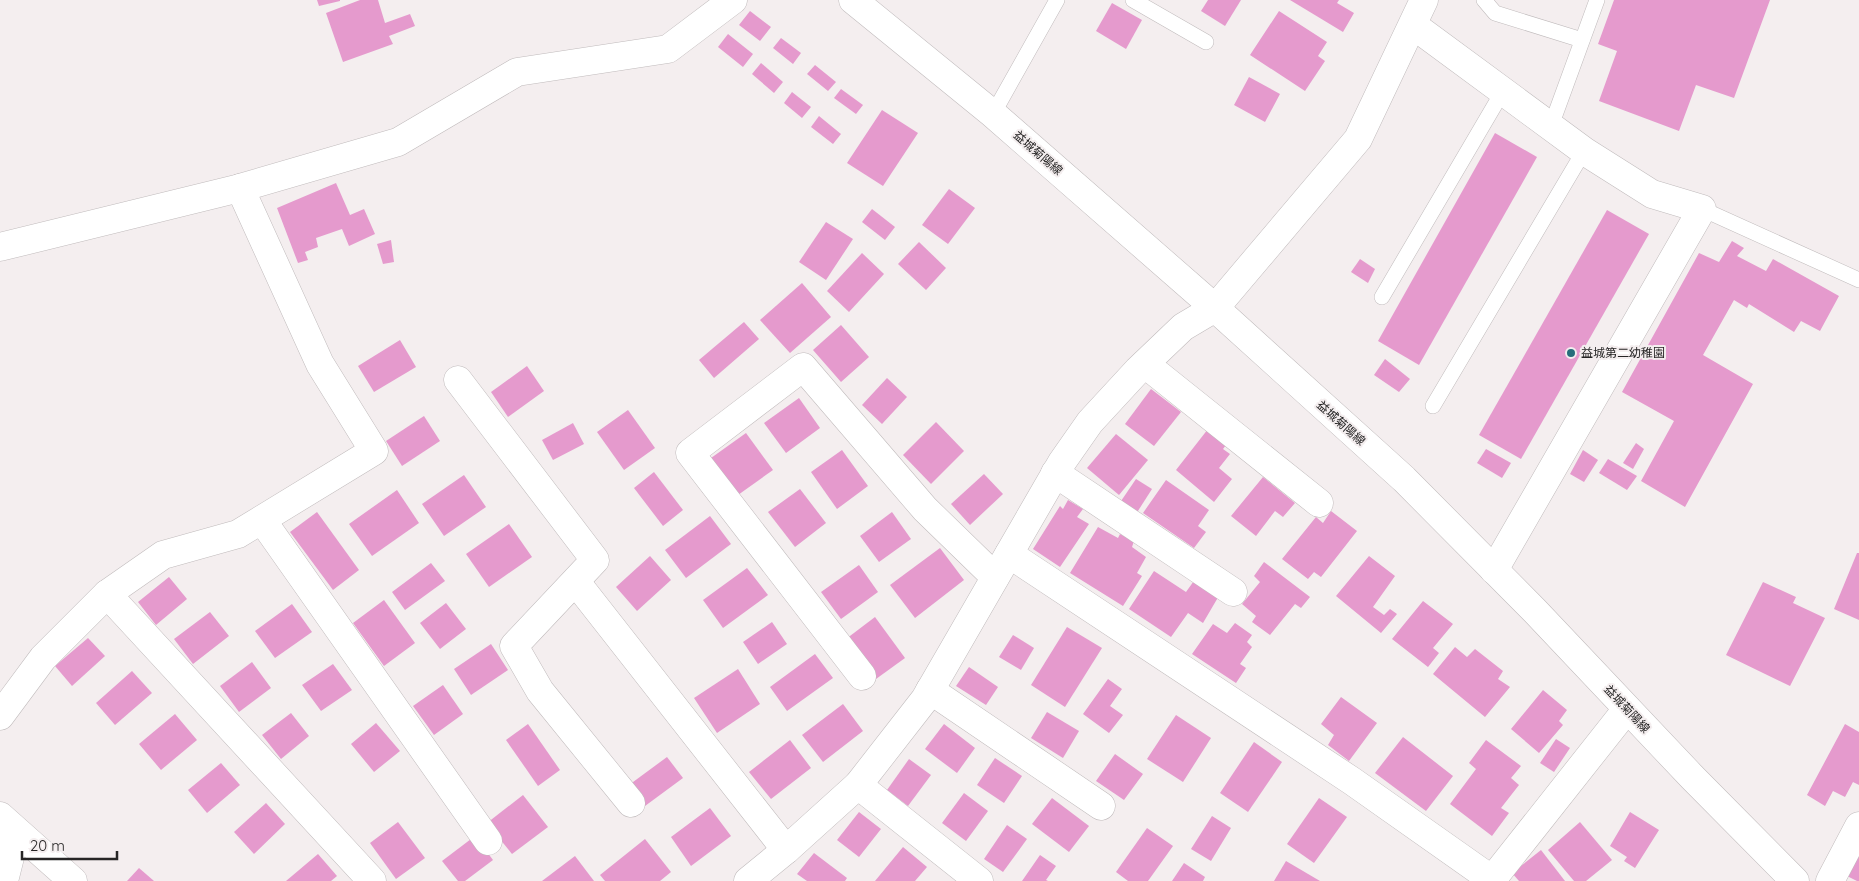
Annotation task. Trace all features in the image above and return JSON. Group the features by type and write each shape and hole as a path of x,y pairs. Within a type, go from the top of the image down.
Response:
{"street":[{"path":"0,247 240,188 398,142 517,72 668,49 733,0"},
{"name":"益城菊陽線","path":"853,0 993,114 1215,308 1404,480 1494,570 1795,881"},
{"path":"759,878 786,850 858,785 930,690 1055,473 1090,422 1183,327 1215,308 1358,139 1424,0"},
{"path":"1413,25 1584,152 1652,194 1702,209 1494,570"},
{"path":"0,716 43,658 107,594 164,555 238,534 374,451 320,364 240,188"},
{"path":"1145,364 1319,503"},
{"path":"862,676 690,453 803,366 925,509 995,577"},
{"path":"458,380 595,560 514,646 540,691 631,803"},
{"path":"1055,473 1233,592"},
{"path":"262,520 488,841"},
{"path":"1009,554 1352,781 1491,880 1627,709"},
{"path":"576,582 786,850"},
{"path":"107,594 372,881"},
{"path":"930,690 1101,806"},
{"path":"858,785 979,881"},
{"path":"0,816 73,881"},
{"path":"1830,881 1859,826"},
{"path":"0,836 11,853 4,881"}],"lane":[{"path":"993,114 1057,0"},
{"path":"1133,0 1206,42"},
{"path":"1484,0 1495,13 1582,40"},
{"path":"1550,126 1597,0"},
{"path":"1382,297 1503,91"},
{"path":"1433,406 1584,152"},
{"path":"1702,209 1859,280"}],"building":[{"path":"317,0 340,0 340,1 319,6"},
{"path":"360,0 378,0 385,23 410,14 415,26 389,36 393,44 343,62 326,13"},
{"path":"1208,0 1241,0 1225,26 1201,11"},
{"path":"1290,0 1339,0 1337,3 1354,13 1343,32"},
{"path":"1614,0 1770,0 1734,98 1696,85 1679,131 1599,101 1617,51 1598,44"},
{"path":"1112,3 1142,20 1126,49 1096,31"},
{"path":"750,11 771,27 760,41 739,25"},
{"path":"1279,11 1327,42 1318,56 1325,61 1305,91 1250,55"},
{"path":"728,34 753,54 743,67 718,47"},
{"path":"781,38 801,53 793,64 773,48"},
{"path":"761,63 783,82 774,93 752,74"},
{"path":"815,65 836,82 828,91 807,74"},
{"path":"1249,77 1280,94 1265,122 1234,105"},
{"path":"841,89 863,105 856,114 834,98"},
{"path":"792,92 811,107 802,118 784,103"},
{"path":"882,110 918,133 883,186 847,163"},
{"path":"819,116 841,134 833,144 811,127"},
{"path":"1495,133 1537,157 1419,365 1378,341"},
{"path":"336,183 350,215 364,209 375,234 349,246 342,229 316,238 318,247 305,252 308,260 298,263 277,208"},
{"path":"949,189 975,208 948,244 922,225"},
{"path":"872,209 895,227 885,240 862,222"},
{"path":"1607,210 1649,234 1521,459 1479,435"},
{"path":"826,222 853,239 826,280 799,262"},
{"path":"391,240 394,262 383,264 377,244"},
{"path":"1732,241 1744,248 1737,256 1766,271 1773,259 1839,296 1820,331 1801,321 1794,332 1749,304 1747,308 1734,300 1703,355 1753,384 1685,507 1641,481 1674,421 1622,392 1699,253 1719,262"},
{"path":"919,242 946,268 926,290 898,264"},
{"path":"862,253 884,274 849,312 827,291"},
{"path":"1360,259 1375,269 1368,283 1351,272"},
{"path":"802,283 831,317 790,353 760,320"},
{"path":"744,322 759,339 714,378 699,360"},
{"path":"841,325 869,357 841,382 813,350"},
{"path":"400,340 416,367 374,392 358,366"},
{"path":"1385,359 1410,379 1399,392 1374,375"},
{"path":"527,366 544,391 508,417 491,392"},
{"path":"887,378 907,397 882,424 862,405"},
{"path":"1151,389 1181,412 1154,446 1125,424"},
{"path":"799,398 820,428 786,453 764,423"},
{"path":"628,410 655,448 624,470 597,432"},
{"path":"424,416 440,441 402,466 386,441"},
{"path":"936,422 964,451 931,484 903,455"},
{"path":"573,423 584,444 553,460 542,440"},
{"path":"1208,429 1226,445 1223,449 1230,454 1219,468 1232,479 1214,502 1176,470"},
{"path":"746,433 773,470 738,495 711,458"},
{"path":"1116,434 1148,460 1119,495 1087,468"},
{"path":"1636,443 1644,449 1633,469 1623,463"},
{"path":"1486,449 1511,463 1502,478 1477,463"},
{"path":"842,450 868,486 837,509 811,472"},
{"path":"1583,450 1598,460 1584,482 1570,474"},
{"path":"1608,459 1637,476 1627,490 1599,473"},
{"path":"654,472 683,510 663,526 634,488"},
{"path":"984,474 1003,494 970,525 951,504"},
{"path":"464,475 486,507 444,536 422,504"},
{"path":"1263,477 1295,503 1283,517 1275,511 1256,536 1231,516"},
{"path":"1136,479 1152,489 1136,514 1119,504"},
{"path":"1166,480 1209,510 1198,526 1206,532 1194,548 1143,513"},
{"path":"800,489 826,523 795,547 768,512"},
{"path":"397,490 419,523 372,556 349,524"},
{"path":"1068,500 1083,509 1077,517 1089,524 1060,567 1033,549 1060,506 1063,509"},
{"path":"1331,511 1357,531 1321,577 1314,572 1308,579 1282,559 1316,517 1323,523"},
{"path":"317,512 359,570 333,590 290,532"},
{"path":"892,512 911,539 879,562 860,536"},
{"path":"710,516 731,544 686,578 665,550"},
{"path":"509,524 532,557 489,587 466,554"},
{"path":"1098,527 1118,538 1120,534 1134,541 1132,547 1146,557 1137,573 1142,576 1123,606 1070,573"},
{"path":"940,548 964,580 915,618 890,585"},
{"path":"1857,553 1859,553 1859,620 1834,609"},
{"path":"650,556 671,580 637,611 616,587"},
{"path":"1369,556 1395,576 1373,607 1384,615 1390,609 1397,614 1381,633 1336,596"},
{"path":"1264,562 1310,597 1301,608 1295,604 1270,635 1252,622 1256,616 1242,604 1260,582 1254,576"},
{"path":"431,563 445,581 405,610 392,592"},
{"path":"859,565 878,592 841,619 821,592"},
{"path":"747,568 768,595 723,628 703,600"},
{"path":"1154,571 1186,592 1196,578 1220,594 1203,623 1188,613 1171,637 1129,609"},
{"path":"169,577 187,599 156,625 138,602"},
{"path":"1763,582 1796,597 1793,603 1825,618 1790,686 1726,655"},
{"path":"384,600 415,643 384,666 353,623"},
{"path":"1423,601 1453,624 1433,648 1439,653 1428,667 1392,639"},
{"path":"446,603 466,629 440,649 420,623"},
{"path":"292,604 312,632 275,658 255,631"},
{"path":"210,612 229,636 193,664 174,639"},
{"path":"875,617 905,658 876,679 846,639"},
{"path":"772,622 787,644 758,664 743,642"},
{"path":"1235,623 1252,635 1247,642 1252,647 1240,664 1246,668 1236,683 1192,654 1213,624 1227,633"},
{"path":"1067,627 1102,648 1065,707 1031,685"},
{"path":"1013,635 1034,648 1021,670 999,657"},
{"path":"88,638 105,656 72,686 55,666"},
{"path":"491,644 508,670 471,695 454,669"},
{"path":"1455,647 1467,657 1475,649 1503,671 1498,679 1510,687 1485,717 1433,674"},
{"path":"815,654 833,678 787,711 770,687"},
{"path":"252,662 271,688 239,712 220,686"},
{"path":"333,664 352,690 321,711 302,685"},
{"path":"969,667 998,687 986,705 956,686"},
{"path":"738,669 760,704 717,733 694,698"},
{"path":"132,671 152,693 115,725 96,703"},
{"path":"1108,679 1122,689 1110,706 1123,715 1109,733 1083,714"},
{"path":"443,685 463,714 434,735 413,706"},
{"path":"1543,690 1567,710 1559,721 1563,725 1539,753 1511,729"},
{"path":"1341,697 1377,723 1349,761 1328,745 1334,735 1321,724"},
{"path":"843,704 863,731 823,762 802,735"},
{"path":"1047,712 1079,731 1063,758 1031,738"},
{"path":"291,713 309,736 281,759 262,735"},
{"path":"175,714 197,740 161,770 139,744"},
{"path":"1176,715 1211,738 1183,782 1147,759"},
{"path":"376,723 400,751 374,772 351,744"},
{"path":"528,724 560,770 538,786 506,740"},
{"path":"944,724 975,748 957,773 925,749"},
{"path":"1845,724 1859,732 1859,785 1853,782 1845,797 1833,791 1825,806 1807,795"},
{"path":"1403,737 1453,776 1426,811 1375,773"},
{"path":"1556,739 1570,748 1554,772 1540,763"},
{"path":"790,740 811,768 771,799 749,772"},
{"path":"1486,740 1521,766 1511,778 1519,785 1501,808 1509,813 1492,836 1450,804 1476,769 1469,763"},
{"path":"1254,742 1282,762 1248,812 1220,793"},
{"path":"1115,754 1143,774 1124,800 1096,781"},
{"path":"667,757 683,778 645,806 629,785"},
{"path":"995,758 1022,776 1004,803 977,785"},
{"path":"909,759 931,775 908,806 887,790"},
{"path":"221,763 240,785 207,813 188,790"},
{"path":"964,793 988,811 966,841 942,823"},
{"path":"523,795 548,827 512,854 487,823"},
{"path":"1052,798 1089,826 1069,852 1032,824"},
{"path":"1319,798 1347,817 1314,863 1287,844"},
{"path":"266,803 285,824 254,854 234,832"},
{"path":"710,808 731,836 691,866 671,837"},
{"path":"859,812 881,829 859,857 837,840"},
{"path":"1630,812 1659,830 1635,868 1624,861 1627,857 1610,846"},
{"path":"1212,816 1231,828 1211,861 1191,849"},
{"path":"398,822 425,858 396,879 370,843"},
{"path":"1580,822 1612,860 1586,881 1574,881 1548,850"},
{"path":"1007,825 1027,839 1003,872 984,859"},
{"path":"1147,828 1173,846 1148,881 1128,881 1116,872"},
{"path":"475,836 493,860 465,881 458,881 442,861"},
{"path":"645,839 671,872 660,881 605,881 600,875"},
{"path":"903,847 927,867 915,881 875,881"},
{"path":"1859,848 1859,881 1857,881 1845,875"},
{"path":"1541,850 1565,881 1519,881 1512,873"},
{"path":"814,853 847,878 845,881 807,881 797,874"},
{"path":"318,854 337,876 331,881 286,881"},
{"path":"1040,855 1056,866 1046,880 1048,881 1022,881"},
{"path":"575,856 594,881 542,881"},
{"path":"1286,861 1320,881 1274,881"},
{"path":"1184,863 1205,877 1203,881 1172,881"},
{"path":"139,868 154,881 127,881"}],"place":[{"name":"益城第二幼稚園","path":"1571,353"}]}
